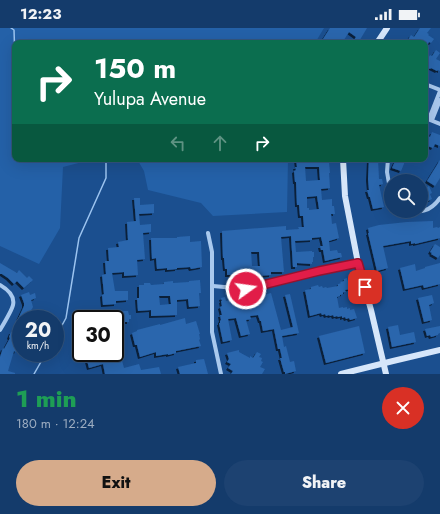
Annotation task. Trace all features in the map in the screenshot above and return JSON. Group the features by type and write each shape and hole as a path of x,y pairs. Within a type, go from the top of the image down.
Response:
{"street":[{"path":"379,40 387,28"},
{"path":"428,85 440,90 429,119"},
{"path":"429,119 440,100"},
{"path":"429,119 440,124"},
{"path":"344,162 347,209 358,263 386,374"},
{"path":"387,174 388,162"},
{"path":"428,209 436,205 440,198"},
{"path":"208,233 212,252 212,332 221,374"},
{"path":"213,286 246,289 358,263"},
{"path":"0,285 11,294 13,298 13,305 0,330"},
{"path":"341,374 440,350"}],"shaded area":[{"path":"0,28 324,28 317,40 12,40 12,162 82,162 63,167 60,228 39,264 0,246"},
{"path":"139,162 288,162 287,212 213,216 201,203 148,190 144,171"}],"building":[{"path":"330,28 367,28 360,40 354,40 356,37 349,32 344,40 323,39"},
{"path":"420,28 431,28 427,33 434,39 431,43 429,42 428,44 428,40 408,40 411,35 414,37"},
{"path":"436,50 440,53 436,59 440,61 440,71 428,68 428,58 430,55 432,56"},
{"path":"432,132 440,135 440,146 435,144 433,148 428,146 428,136 430,137"},
{"path":"440,160 440,178 435,186 428,182"},
{"path":"296,162 329,162 330,188 321,189 322,200 332,199 332,206 334,206 335,214 331,214 332,224 336,223 339,238 329,241 330,251 337,250 338,253 341,253 342,257 325,261 323,250 321,250 320,246 323,246 321,237 312,238 312,240 295,241 296,252 312,251 314,252 314,257 312,264 297,263 297,267 293,267 291,236 281,237 284,272 271,272 271,275 258,276 258,273 247,274 247,278 231,279 231,275 227,275 227,269 225,269 222,231 286,226 286,230 304,227 303,216 300,216 299,205 297,205 294,171 296,170 295,167 297,167","holes":["305,167 319,167 320,180 306,181","317,196 319,209 309,210 309,208 307,208 307,197","251,252 259,252 260,266 252,266"]},
{"path":"369,162 378,162 379,179 382,179 383,184 379,185 384,207 373,209 367,190 369,190"},
{"path":"395,162 405,162 401,171 392,168"},
{"path":"428,186 432,193 430,194 432,199 428,201"},
{"path":"134,198 140,198 140,205 154,204 154,213 139,214 140,225 151,224 151,232 143,233 145,259 137,260 138,275 124,276 124,272 112,273 115,291 128,291 128,300 116,301 116,304 103,305 102,295 104,294 102,275 106,274 105,261 109,261 108,248 119,247 118,242 128,240 127,222 136,221"},
{"path":"433,221 433,228 440,227 440,238 415,244 411,244 411,241 383,246 388,268 377,271 368,228 379,225"},
{"path":"190,236 190,242 201,241 202,267 191,269 190,267 167,270 167,268 157,269 156,258 152,259 151,238 177,238"},
{"path":"435,244 440,247 440,255 438,258 430,252"},
{"path":"0,263 17,273 19,270 27,278 29,276 33,280 24,288 17,281 14,284 8,278 0,274"},
{"path":"440,263 440,284 424,288 423,285 405,289 400,268 415,264 416,271"},
{"path":"347,278 350,289 345,290 346,292 343,292 343,294 337,297 339,308 347,307 347,309 350,308 350,310 354,309 357,318 350,320 349,318 346,319 345,317 342,318 342,316 326,316 325,314 322,315 321,313 310,316 305,290 311,289 311,287 318,285 319,287 322,286 323,288 338,286 338,284 341,283 340,282"},
{"path":"200,280 200,306 189,307 188,299 177,300 177,315 151,316 151,310 138,311 137,298 139,298 139,285 144,285 144,283 150,283 151,285 164,284 164,282 173,281 173,283","holes":["159,296 170,296 171,304 160,305"]},
{"path":"29,292 30,295 35,293 36,298 31,300 33,307 31,310 22,310 24,303 21,295"},
{"path":"271,293 281,330 293,327 285,295 290,294 299,333 282,336 284,347 286,346 290,362 294,361 296,371 285,374 274,329 263,331 258,315 250,316 251,319 246,320 250,334 241,336 236,318 228,319 232,340 223,342 219,323 221,320 220,315 222,315 220,307 222,306 221,298 225,297 226,301"},
{"path":"432,295 434,303 429,305 432,320 424,322 418,298"},
{"path":"124,311 128,311 129,315 131,315 131,319 129,319 129,322 124,322"},
{"path":"185,318 186,324 196,321 200,334 199,340 201,346 176,351 176,353 168,355 156,356 156,352 140,357 132,333 137,330"},
{"path":"398,325 400,335 414,332 416,342 392,347 388,327"},
{"path":"359,326 365,353 326,363 319,336"},
{"path":"440,326 440,333 438,335 431,337 430,335 427,336 425,329"},
{"path":"11,332 12,358 8,371 15,374 0,374 0,357 3,348 4,349 10,338"},
{"path":"239,350 239,352 250,358 250,356 253,358 257,352 261,354 259,357 262,358 261,361 263,362 260,367 265,369 262,374 231,374 233,371 228,368 231,364 227,362 229,359 227,353"},
{"path":"204,359 208,374 180,374 178,367 196,363 196,360"},
{"path":"87,362 122,362 124,368 139,364 141,370 159,367 161,374 105,374 103,364 89,368"}],"waterway":[{"path":"11,28 14,30 14,40"},
{"path":"64,322 66,318 79,238 106,178 106,162"},
{"path":"34,374 41,362"}],"route":[{"path":"246,289 358,263 365,287"}]}
